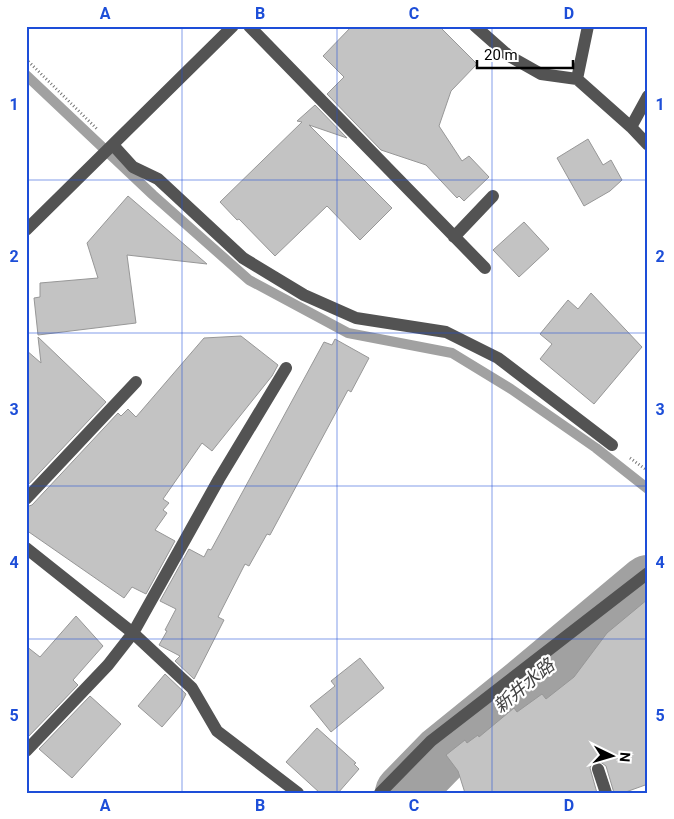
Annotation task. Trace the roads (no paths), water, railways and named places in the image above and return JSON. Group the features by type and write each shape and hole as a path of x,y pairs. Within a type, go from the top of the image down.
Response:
{"street":[{"path":"26,230 233,26"},
{"path":"249,26 485,268"},
{"path":"475,26 509,56 541,74 577,79 631,127 648,145"},
{"path":"577,79 588,26"},
{"path":"631,127 648,96"},
{"path":"113,145 133,167 158,180 243,258 304,295 356,318 446,332 498,358 612,445"},
{"path":"454,237 493,196"},
{"path":"26,751 108,665 133,633 219,479 286,368"},
{"path":"26,498 136,382"},
{"path":"26,548 133,633 192,688 217,731 298,793"},
{"path":"380,793 432,741 648,573"},
{"path":"598,768 606,793"}],"waterway":[{"path":"26,75 153,195 249,280 348,333 452,353 511,389 596,448 648,489"},
{"name":"新井水路","path":"404,793 442,754 648,584"}]}
